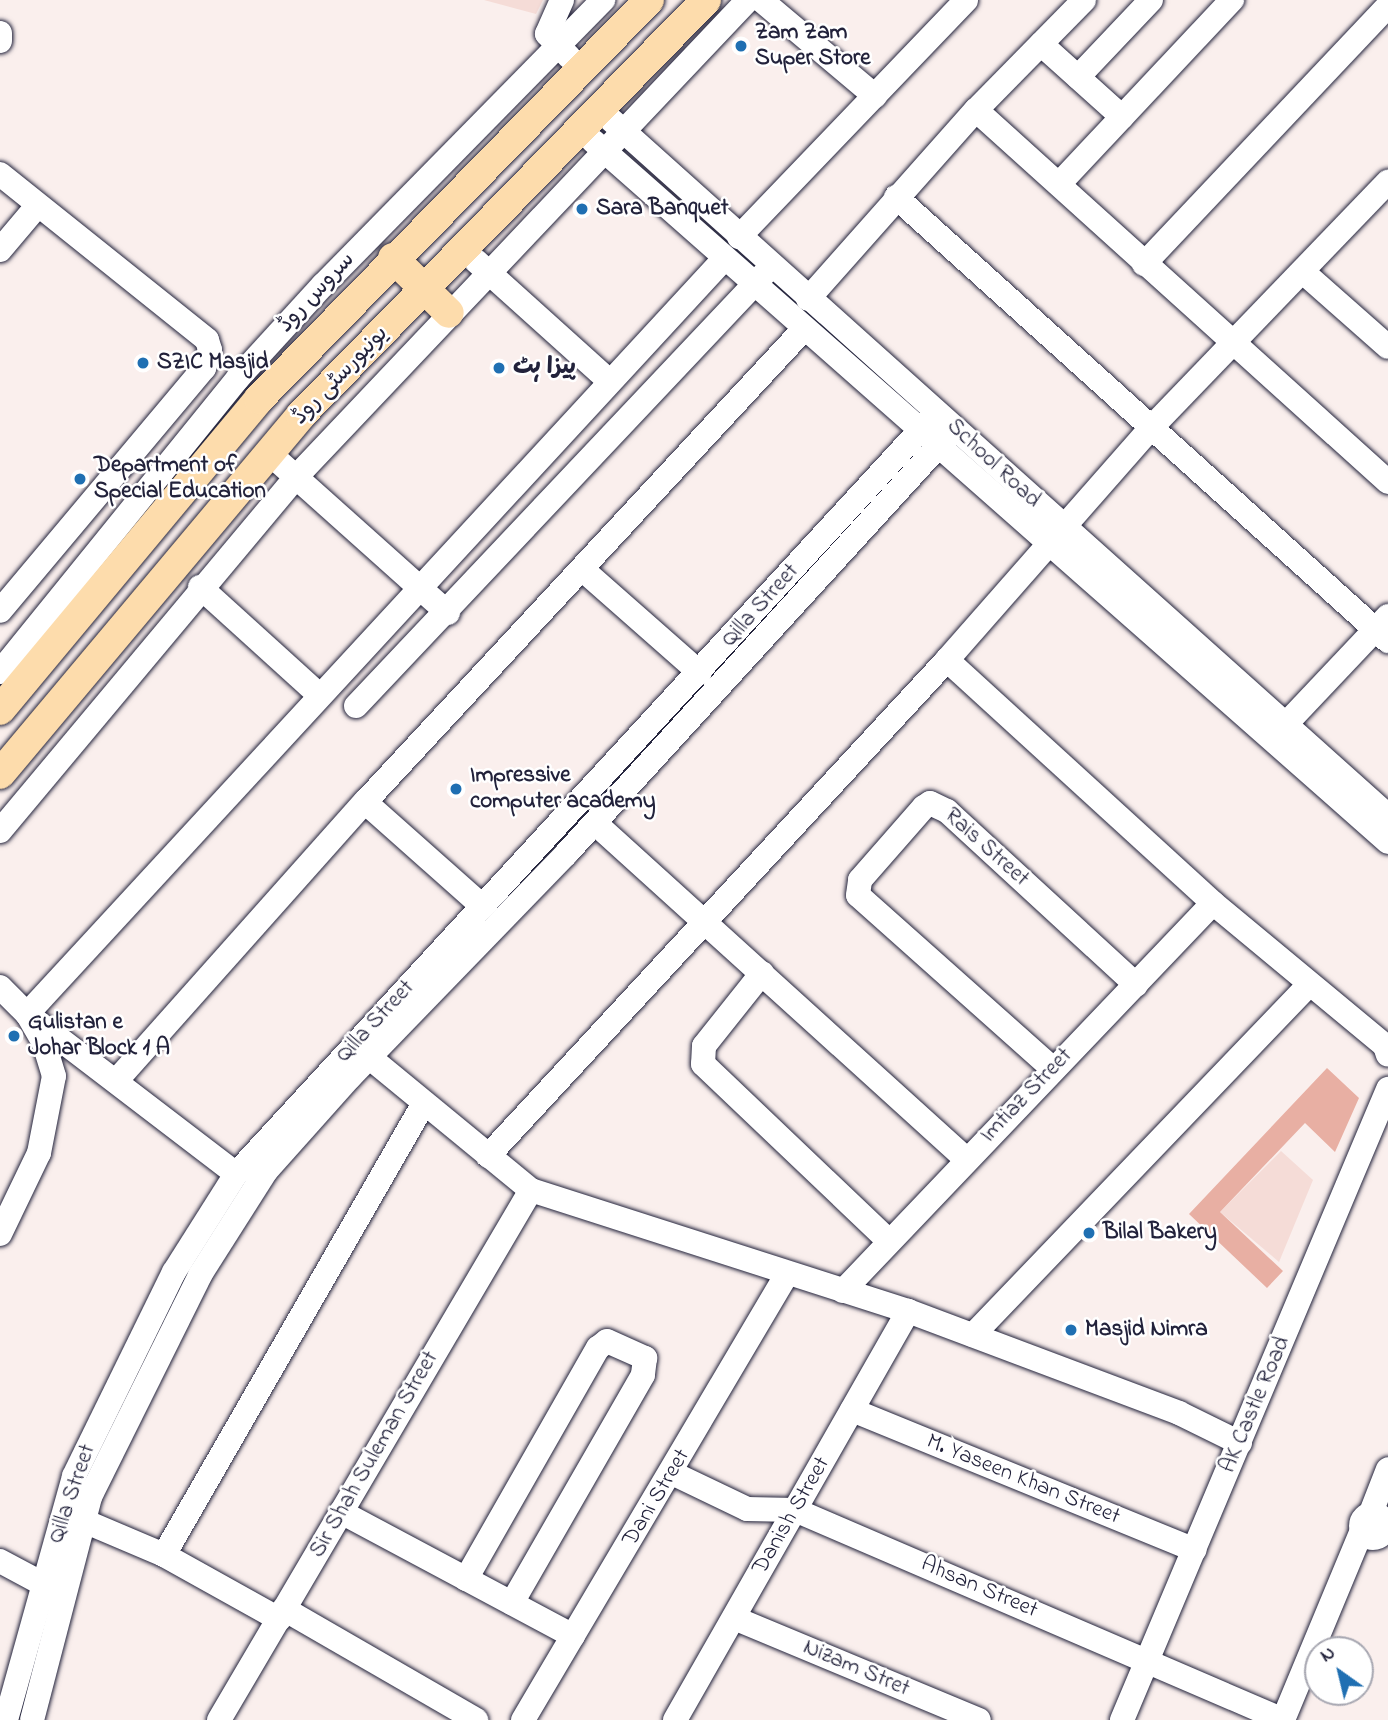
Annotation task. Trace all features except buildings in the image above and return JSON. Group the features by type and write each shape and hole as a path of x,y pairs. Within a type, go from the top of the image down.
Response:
{"main road":[{"name":"یونیورسٹی روڈ","path":"0,710 259,399 393,258 649,0"},
{"name":"یونیورسٹی روڈ","path":"0,774 269,453 706,0"},
{"path":"393,258 449,313"}],"street":[{"path":"562,0 547,34 582,68"},
{"name":"سروس روڈ","path":"0,672 238,378 372,236 603,0"},
{"path":"0,831 201,587 296,477 488,271 748,0"},
{"path":"761,0 875,96"},
{"path":"739,237 966,0"},
{"path":"808,299 976,110 1084,0"},
{"path":"1078,77 1151,0"},
{"path":"1059,184 1232,0"},
{"path":"1144,264 1388,6"},
{"path":"0,33 0,41"},
{"path":"1041,44 1122,117"},
{"path":"976,110 1233,345 1385,475"},
{"path":"591,120 604,152 919,431"},
{"name":"School Road","path":"591,120 623,132 772,266 1056,536 1388,842"},
{"path":"0,174 207,340 210,350 204,368 0,611"},
{"path":"488,1156 707,923 947,660 1151,428 1388,182"},
{"path":"896,197 1151,428 1384,629 1285,724"},
{"path":"0,250 37,206"},
{"path":"372,236 393,258"},
{"path":"464,251 608,380"},
{"path":"27,1014 608,380 724,258"},
{"path":"356,706 448,613 772,266"},
{"path":"1303,272 1388,347"},
{"path":"117,1082 365,802 804,329"},
{"name":"Qilla Street","path":"32,1720 74,1476 174,1272 236,1174 700,673 919,431 943,429"},
{"name":"Qilla Street","path":"6,1720 84,1521 90,1497 220,1237 266,1171 369,1057 595,823 943,429"},
{"path":"269,453 448,613"},
{"name":"School Road","path":"1056,536 1285,724 1388,816"},
{"path":"583,569 700,673"},
{"path":"201,587 319,695"},
{"path":"947,660 1213,903 1386,1051"},
{"path":"365,802 482,906"},
{"name":"Rais Street","path":"1053,1069 858,895 860,880 924,807 930,803 947,811 1136,985"},
{"path":"595,823 967,1160"},
{"name":"Imtiaz Street","path":"843,1291 1213,903"},
{"path":"762,973 704,1046 703,1064 889,1241"},
{"path":"973,1335 1309,985"},
{"path":"0,987 27,1014 236,1174"},
{"path":"0,1234 39,1153 54,1076 44,1043 27,1014"},
{"path":"369,1057 531,1189 908,1311 1179,1413 1240,1443"},
{"name":"AK Castle Road","path":"1122,1720 1388,1089"},
{"path":"164,1555 424,1103"},
{"name":"Sir Shah Suleman Street","path":"219,1720 531,1189"},
{"path":"174,1272 196,1283"},
{"name":"Dani Street","path":"523,1720 673,1473 787,1274"},
{"name":"Danish Street","path":"675,1720 908,1311"},
{"path":"466,1579 598,1348 607,1341 645,1358 643,1375 512,1603"},
{"name":"M. Yaseen Khan Street","path":"852,1410 1195,1550"},
{"path":"1334,1636 1378,1527 1388,1469"},
{"name":"Ahsan Street","path":"673,1473 747,1509 795,1510 1283,1720"},
{"path":"341,1512 573,1636"},
{"path":"84,1521 164,1555 281,1614 475,1720"},
{"path":"1283,1720 1378,1527"},
{"path":"0,1561 55,1590"},
{"name":"Nizam Stret","path":"734,1618 979,1720"}],"shaded area":[{"path":"484,0 543,0 536,14"},
{"path":"1281,1151 1313,1180 1279,1262 1220,1212"}],"place":[{"name":"Zam Zam Super Store","path":"741,46"},
{"name":"Sara Banquet","path":"582,209"},
{"name":"SZIC Masjid","path":"143,363"},
{"name":"پیزا ہٹ","path":"499,368"},
{"name":"Department of Special Education","path":"80,479"},
{"name":"Impressive computer academy","path":"456,789"},
{"name":"Gulistan e Johar Block 1 A","path":"14,1036"},
{"name":"Bilal Bakery","path":"1089,1233"},
{"name":"Masjid Nimra","path":"1071,1330"}]}
